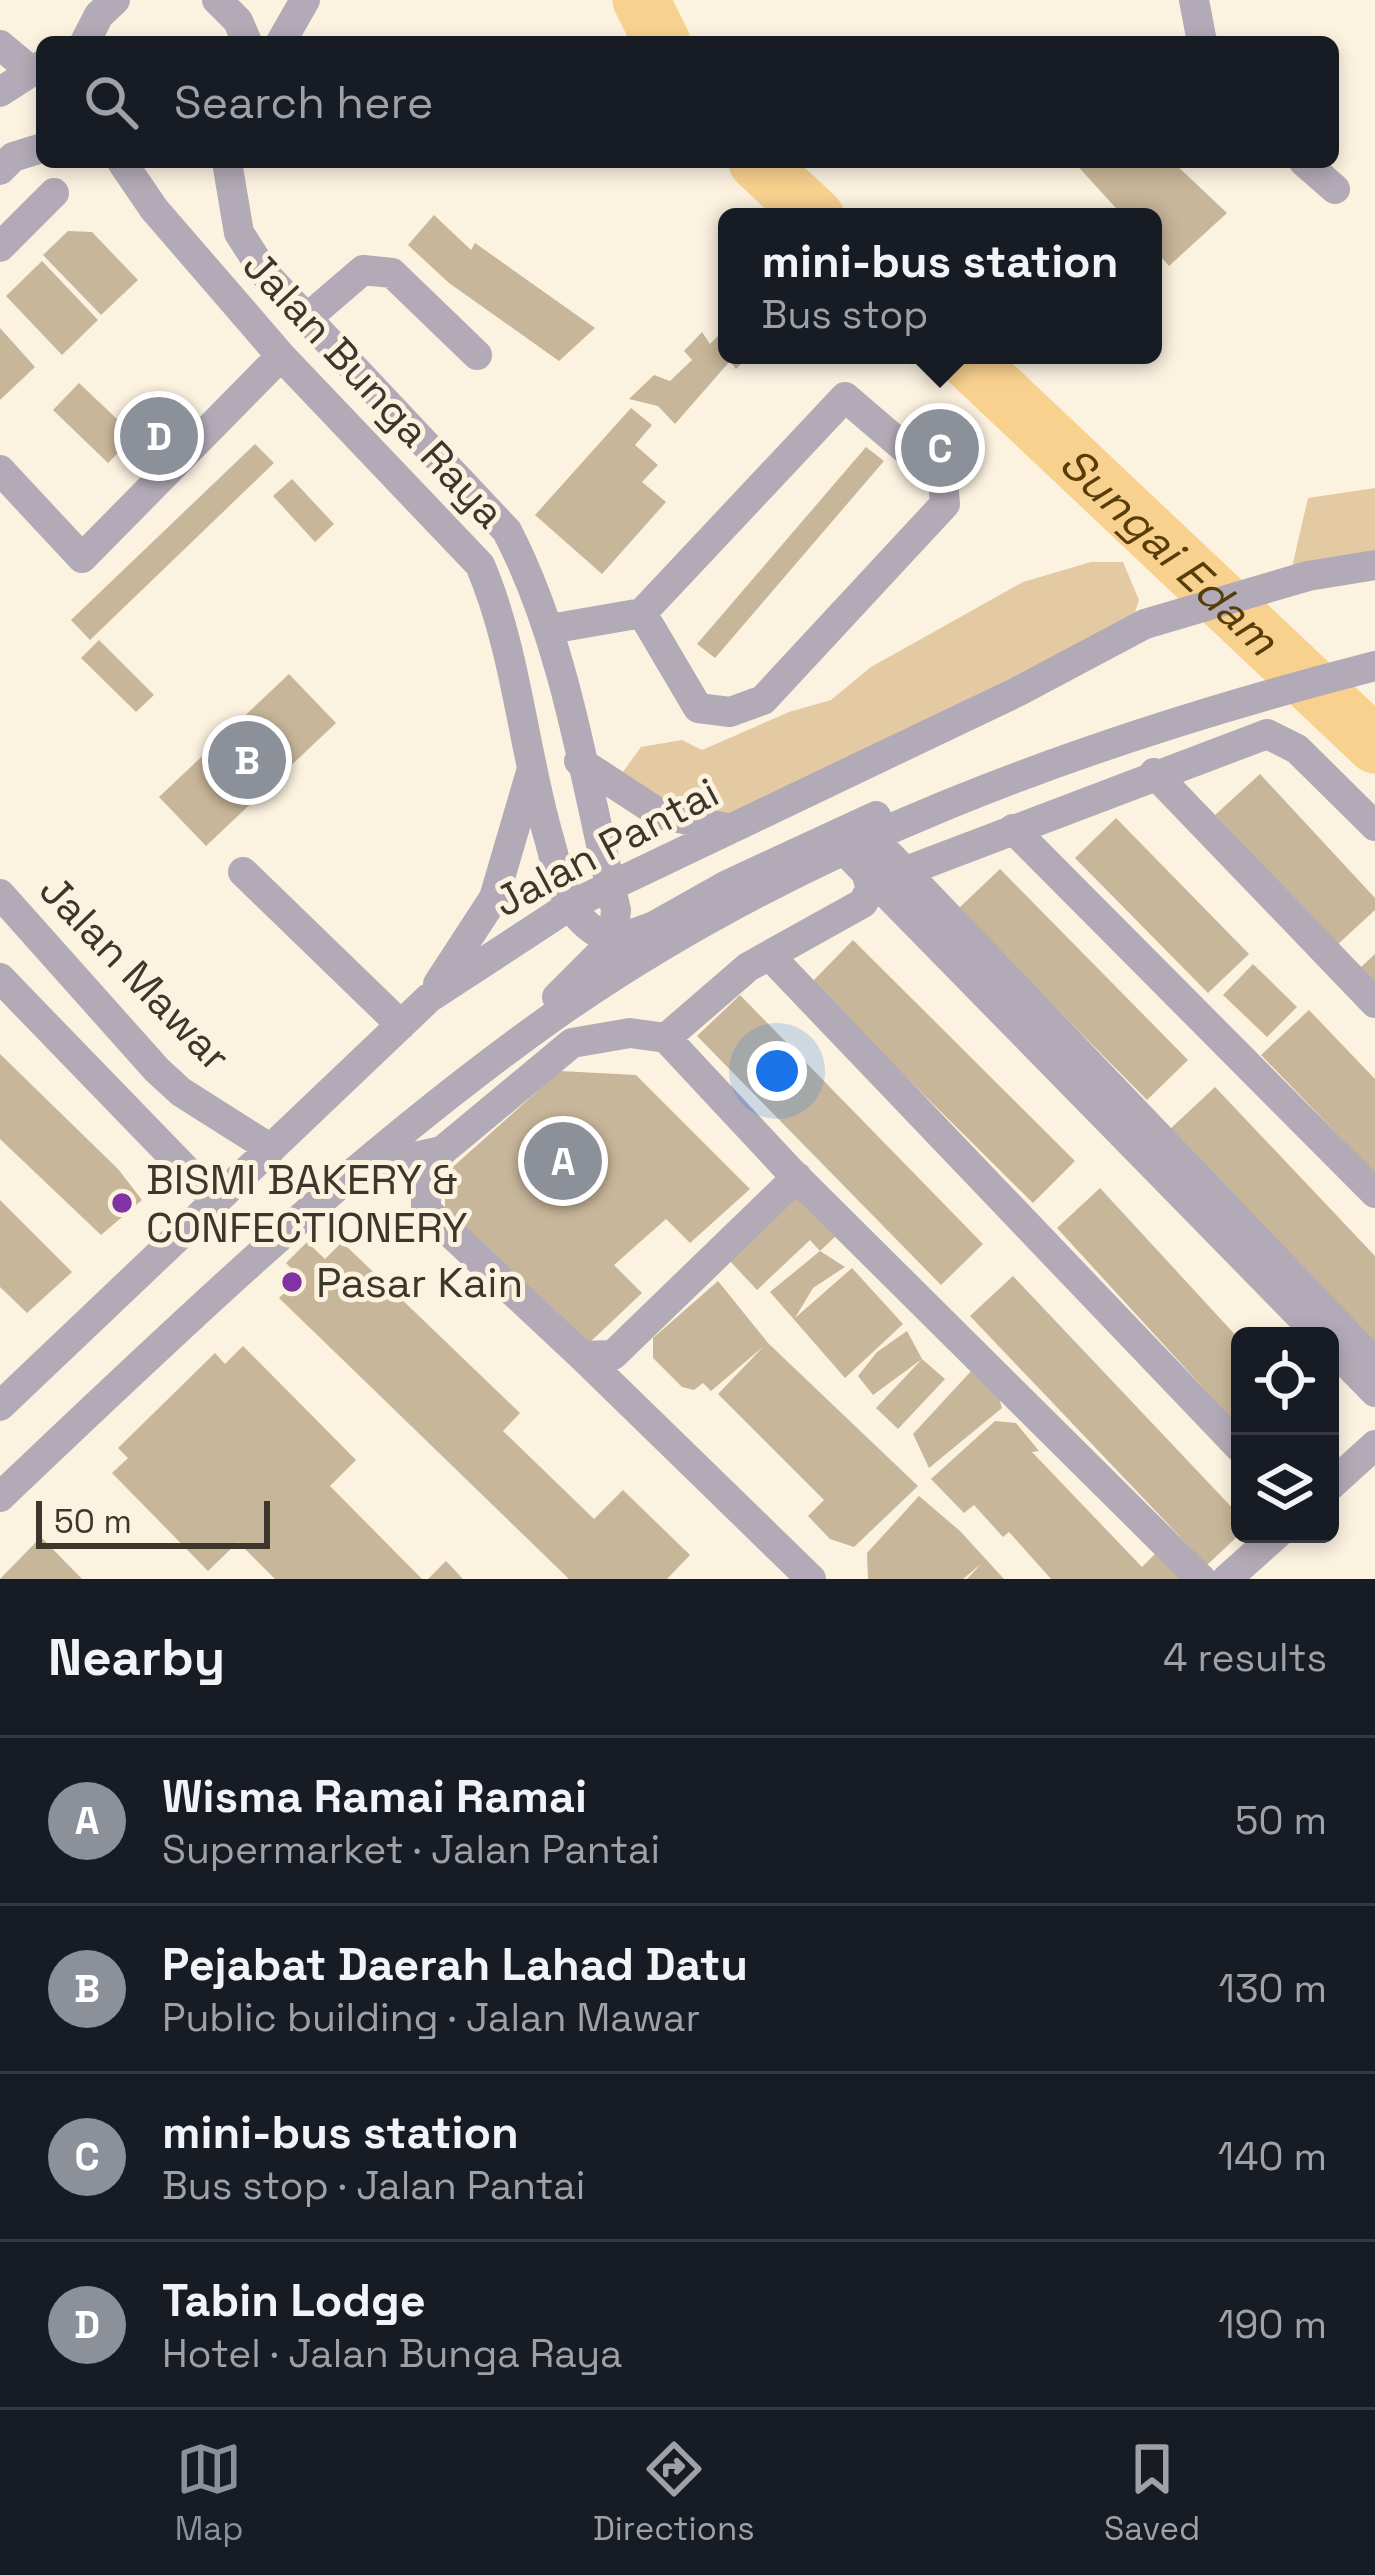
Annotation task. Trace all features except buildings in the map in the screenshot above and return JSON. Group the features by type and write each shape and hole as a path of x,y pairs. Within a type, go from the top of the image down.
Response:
{"street":[{"path":"88,36 99,15 115,0"},
{"path":"217,0 238,21 245,36"},
{"path":"284,36 304,0"},
{"path":"1194,0 1201,36"},
{"path":"0,45 36,67 0,92"},
{"path":"0,170 13,157 36,150"},
{"name":"Jalan Bunga Raya","path":"126,168 154,209 287,362 480,566 495,600 531,772 571,905"},
{"name":"Jalan Bunga Raya","path":"227,168 239,233 305,319 507,531 550,629 616,910 613,941"},
{"path":"1311,168 1336,189"},
{"path":"0,247 54,193"},
{"path":"305,319 364,270 392,273 477,355"},
{"path":"0,470 82,558 287,362"},
{"path":"89,566 287,362"},
{"path":"550,629 642,614 845,397 943,481 945,503 763,700 730,712 698,708 642,614"},
{"name":"Jalan Pantai","path":"0,1406 429,998 571,905 1017,692 1145,624 1308,576 1375,565"},
{"path":"369,1161 471,1063 581,978 613,941 654,926 809,844 1009,762 1375,666"},
{"path":"0,1497 221,1287 369,1161 573,1004 683,935 862,854 1019,773 1219,706"},
{"path":"906,871 1154,773 1267,734 1297,749 1375,826"},
{"path":"579,761 660,814 727,828"},
{"path":"429,998 494,898 531,772"},
{"path":"1154,773 1375,1004"},
{"path":"1013,829 1375,1193"},
{"path":"862,854 906,871 1375,1363"},
{"path":"666,1038 733,979 863,903 871,888 862,854"},
{"path":"862,854 1311,1327"},
{"path":"243,872 400,1025"},
{"name":"Jalan Mawar","path":"0,894 169,1081 271,1149"},
{"path":"571,905 592,931 613,941"},
{"path":"770,956 1231,1439"},
{"path":"0,979 216,1201"},
{"path":"811,1579 426,1210 426,1178 442,1151 572,1042 610,1034 666,1038 797,1178 1201,1579"},
{"path":"369,1161 442,1151"},
{"path":"582,1356 613,1355 797,1178"},
{"path":"1339,1355 1375,1392"},
{"path":"1339,1478 1375,1445"},
{"path":"1227,1579 1267,1543"}],"shaded area":[{"path":"1375,488 1375,565 1292,567 1308,498"},
{"path":"1091,562 1123,562 1139,600 1133,619 725,819 661,803 617,780 641,747 682,740 702,750 789,712 831,700 871,667 1023,582"}],"waterway":[{"name":"Sungai Edam","path":"641,0 659,36"},
{"name":"Sungai Edam","path":"763,168 806,208"},
{"name":"Sungai Edam","path":"972,364 1375,745"}],"place":[{"name":"Tabin Lodge","path":"159,436"},
{"name":"mini-bus station","path":"940,448"},
{"name":"Pejabat Daerah Lahad Datu","path":"247,760"},
{"name":"Wisma Ramai Ramai","path":"563,1161"},
{"name":"BISMI BAKERY & CONFECTIONERY","path":"122,1203"},
{"name":"Pasar Kain","path":"292,1282"}]}
